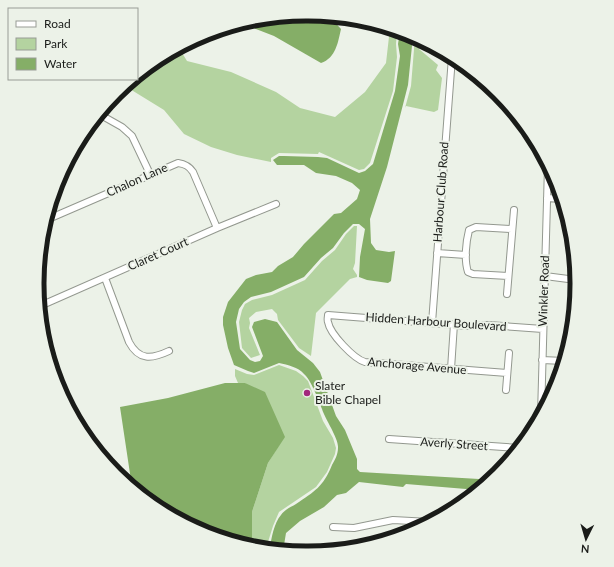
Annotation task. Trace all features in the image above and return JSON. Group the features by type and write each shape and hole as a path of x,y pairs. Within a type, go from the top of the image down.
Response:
{"street":[{"name":"Harbour Club Road","path":"432,323 451,64"},
{"path":"104,117 122,127 132,136 150,174"},
{"name":"Chalon Lane","path":"53,217 178,163 184,164 193,172 218,228"},
{"name":"Winkler Road","path":"541,401 548,178"},
{"path":"547,198 556,199"},
{"name":"Claret Court","path":"45,304 276,204"},
{"path":"507,294 514,210"},
{"path":"508,276 474,274 468,272 466,266 466,255 469,230 476,227 512,230"},
{"path":"437,253 466,255"},
{"path":"545,276 570,279"},
{"path":"105,278 129,342 134,350 141,356 150,357 169,351"},
{"name":"Hidden Harbour Boulevard","path":"328,315 432,323 543,329"},
{"name":"Anchorage Avenue","path":"328,315 328,322 332,332 359,360 371,363 507,373"},
{"path":"451,369 454,324"},
{"path":"506,390 509,353"},
{"path":"542,360 558,361"},
{"name":"Averly Street","path":"389,439 511,447"},
{"path":"333,527 354,528 393,520 418,521"}],"green space":[{"path":"389,34 397,37 397,57 393,91 370,163 364,169 359,170 319,152 318,154 279,153 271,158 271,162 237,155 211,147 184,134 164,110 130,89 161,65 182,53 187,61 231,72 276,92 300,108 335,117 365,92 386,63"},
{"path":"414,44 419,46 419,49 438,65 436,70 442,78 438,110 434,112 406,106 405,108 411,86"},
{"path":"354,226 357,226 355,263 353,269 357,277 350,279 316,313 311,356 299,348 278,320 277,314 272,309 256,312 249,318 249,328 260,355 251,358 242,348 239,322 245,304 252,300 272,295 305,280 322,261 335,250 346,234"},
{"path":"279,365 296,371 303,376 308,381 323,421 333,438 336,448 327,472 316,487 279,512 268,543 252,540 252,512 268,463 284,437 245,383 238,383 235,376 235,369 254,375"}],"water":[{"path":"307,21 335,23 341,29 336,49 326,61 321,63 274,36 251,27 273,23"},
{"path":"399,38 412,43 408,85 387,167 370,219 371,243 376,250 389,252 395,251 391,281 388,283 367,280 359,277 360,257 365,229 359,224 353,224 333,248 321,258 304,277 271,292 251,297 244,302 239,309 236,322 240,349 250,360 255,362 260,361 263,356 252,327 254,322 265,319 277,322 297,350 313,363 320,372 336,416 345,430 357,459 357,469 360,472 479,479 483,478 470,489 406,484 403,487 359,482 346,493 337,495 324,507 300,521 286,533 284,545 271,544 276,522 284,512 308,496 322,484 336,457 338,444 312,385 302,372 293,367 279,363 254,373 234,365 228,348 223,325 223,317 228,302 246,279 256,275 272,272 278,266 293,257 334,214 341,213 357,199 360,190 352,183 336,176 316,173 304,165 277,165 273,160 279,156 327,158 359,173 365,171 373,164 395,91 400,56 398,44"},
{"path":"225,383 245,383 265,392 285,437 268,463 252,512 252,540 223,532 191,519 161,502 131,478 120,407 168,398"}],"place":[{"name":"Slater Bible Chapel","path":"307,393"}]}
